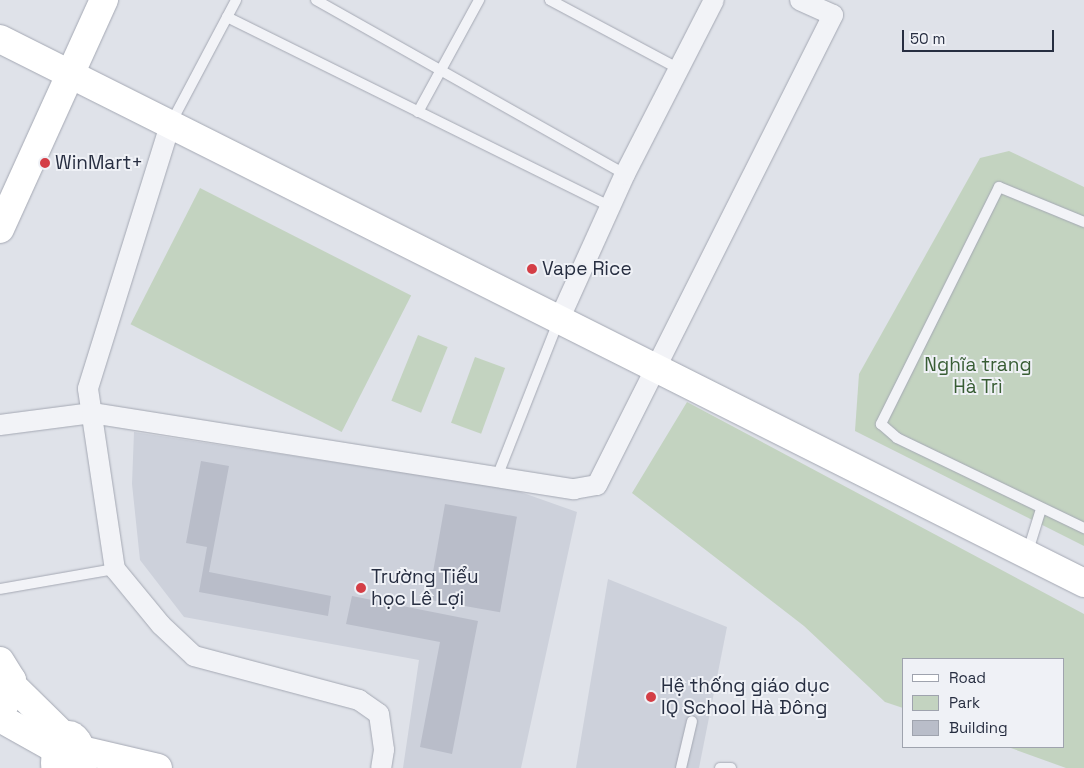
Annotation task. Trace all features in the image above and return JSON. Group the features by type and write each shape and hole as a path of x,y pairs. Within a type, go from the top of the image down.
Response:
{"street":[{"path":"0,229 68,73 104,0"},
{"path":"559,320 625,174 714,0"},
{"path":"0,425 92,413 336,456 574,489 597,485 832,15 800,0"},
{"path":"0,38 656,369 1028,551 1084,583"},
{"path":"170,125 88,389 115,569 161,625 194,656 359,700 379,714 384,750 381,768"},
{"path":"0,661 6,697 70,753"},
{"path":"0,718 70,753 158,768"}],"lane":[{"path":"170,125 236,0"},
{"path":"316,0 625,174"},
{"path":"418,112 479,0"},
{"path":"550,0 678,69"},
{"path":"227,18 610,206"},
{"path":"1084,222 999,187 880,424 897,438 1041,509 1084,528"},
{"path":"497,477 559,320"},
{"path":"1028,551 1041,509"},
{"path":"0,589 115,569"},
{"path":"681,768 692,721"},
{"path":"720,768 731,768"}],"shaded area":[{"name":"Trường Tiểu học Lê Lợi","path":"134,432 512,489 577,512 521,768 403,768 419,660 184,617 140,560 132,484"},
{"name":"Hệ thống giáo dục IQ School Hà Đông","path":"608,579 727,627 699,768 576,768"}],"green space":[{"name":"Nghĩa trang Hà Trì","path":"1009,151 1084,187 1084,546 855,431 859,374 980,158"},
{"path":"200,188 411,296 342,432 131,324"},
{"path":"418,335 448,347 421,413 391,401"},
{"path":"475,357 505,368 481,434 451,423"},
{"path":"687,402 1084,614 1084,768 1066,768 1011,748 1064,748 1064,658 902,658 902,708 885,702 804,626 632,493"}],"building":[{"path":"201,461 229,466 209,572 331,596 328,616 199,592 207,547 186,543"},
{"path":"445,504 517,517 500,612 428,600"},
{"path":"352,596 478,621 452,754 420,747 440,642 346,624"}],"place":[{"name":"WinMart+","path":"45,163"},
{"name":"Vape Rice","path":"532,269"},
{"name":"Trường Tiểu học Lê Lợi","path":"361,588"},
{"name":"Hệ thống giáo dục IQ School Hà Đông","path":"651,697"}]}
